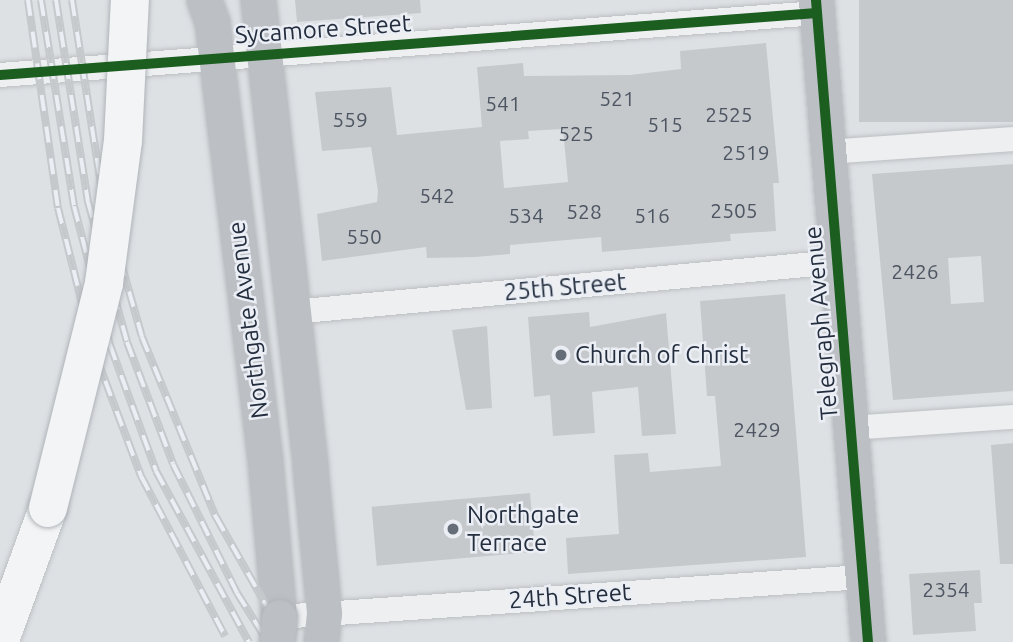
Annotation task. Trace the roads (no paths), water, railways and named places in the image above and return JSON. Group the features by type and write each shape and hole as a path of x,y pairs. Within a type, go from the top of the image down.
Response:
{"highway":[{"path":"0,640 48,508 76,412 106,271 123,142 130,0"}],"main road":[{"name":"Northgate Avenue","path":"204,0 216,58 265,460 278,629"},
{"name":"Northgate Avenue","path":"258,0 261,55 292,312 323,627"},
{"name":"Telegraph Avenue","path":"816,6 867,642"}],"street":[{"name":"Sycamore Street","path":"0,75 816,6"},
{"path":"828,152 1013,139"},
{"name":"25th Street","path":"292,312 837,262"},
{"path":"850,428 1013,416"},
{"name":"24th Street","path":"278,629 862,577"}],"railway":[{"path":"28,0 58,208 94,351 141,476 225,636"},
{"path":"41,0 74,206 110,345 156,471 249,642"},
{"path":"56,0 88,202 127,342 173,464 237,593 268,642"},
{"path":"72,0 103,199 142,337 216,517 287,642"}],"place":[{"name":"Church of Christ","path":"561,355"},
{"name":"Northgate Terrace","path":"453,529"}]}
